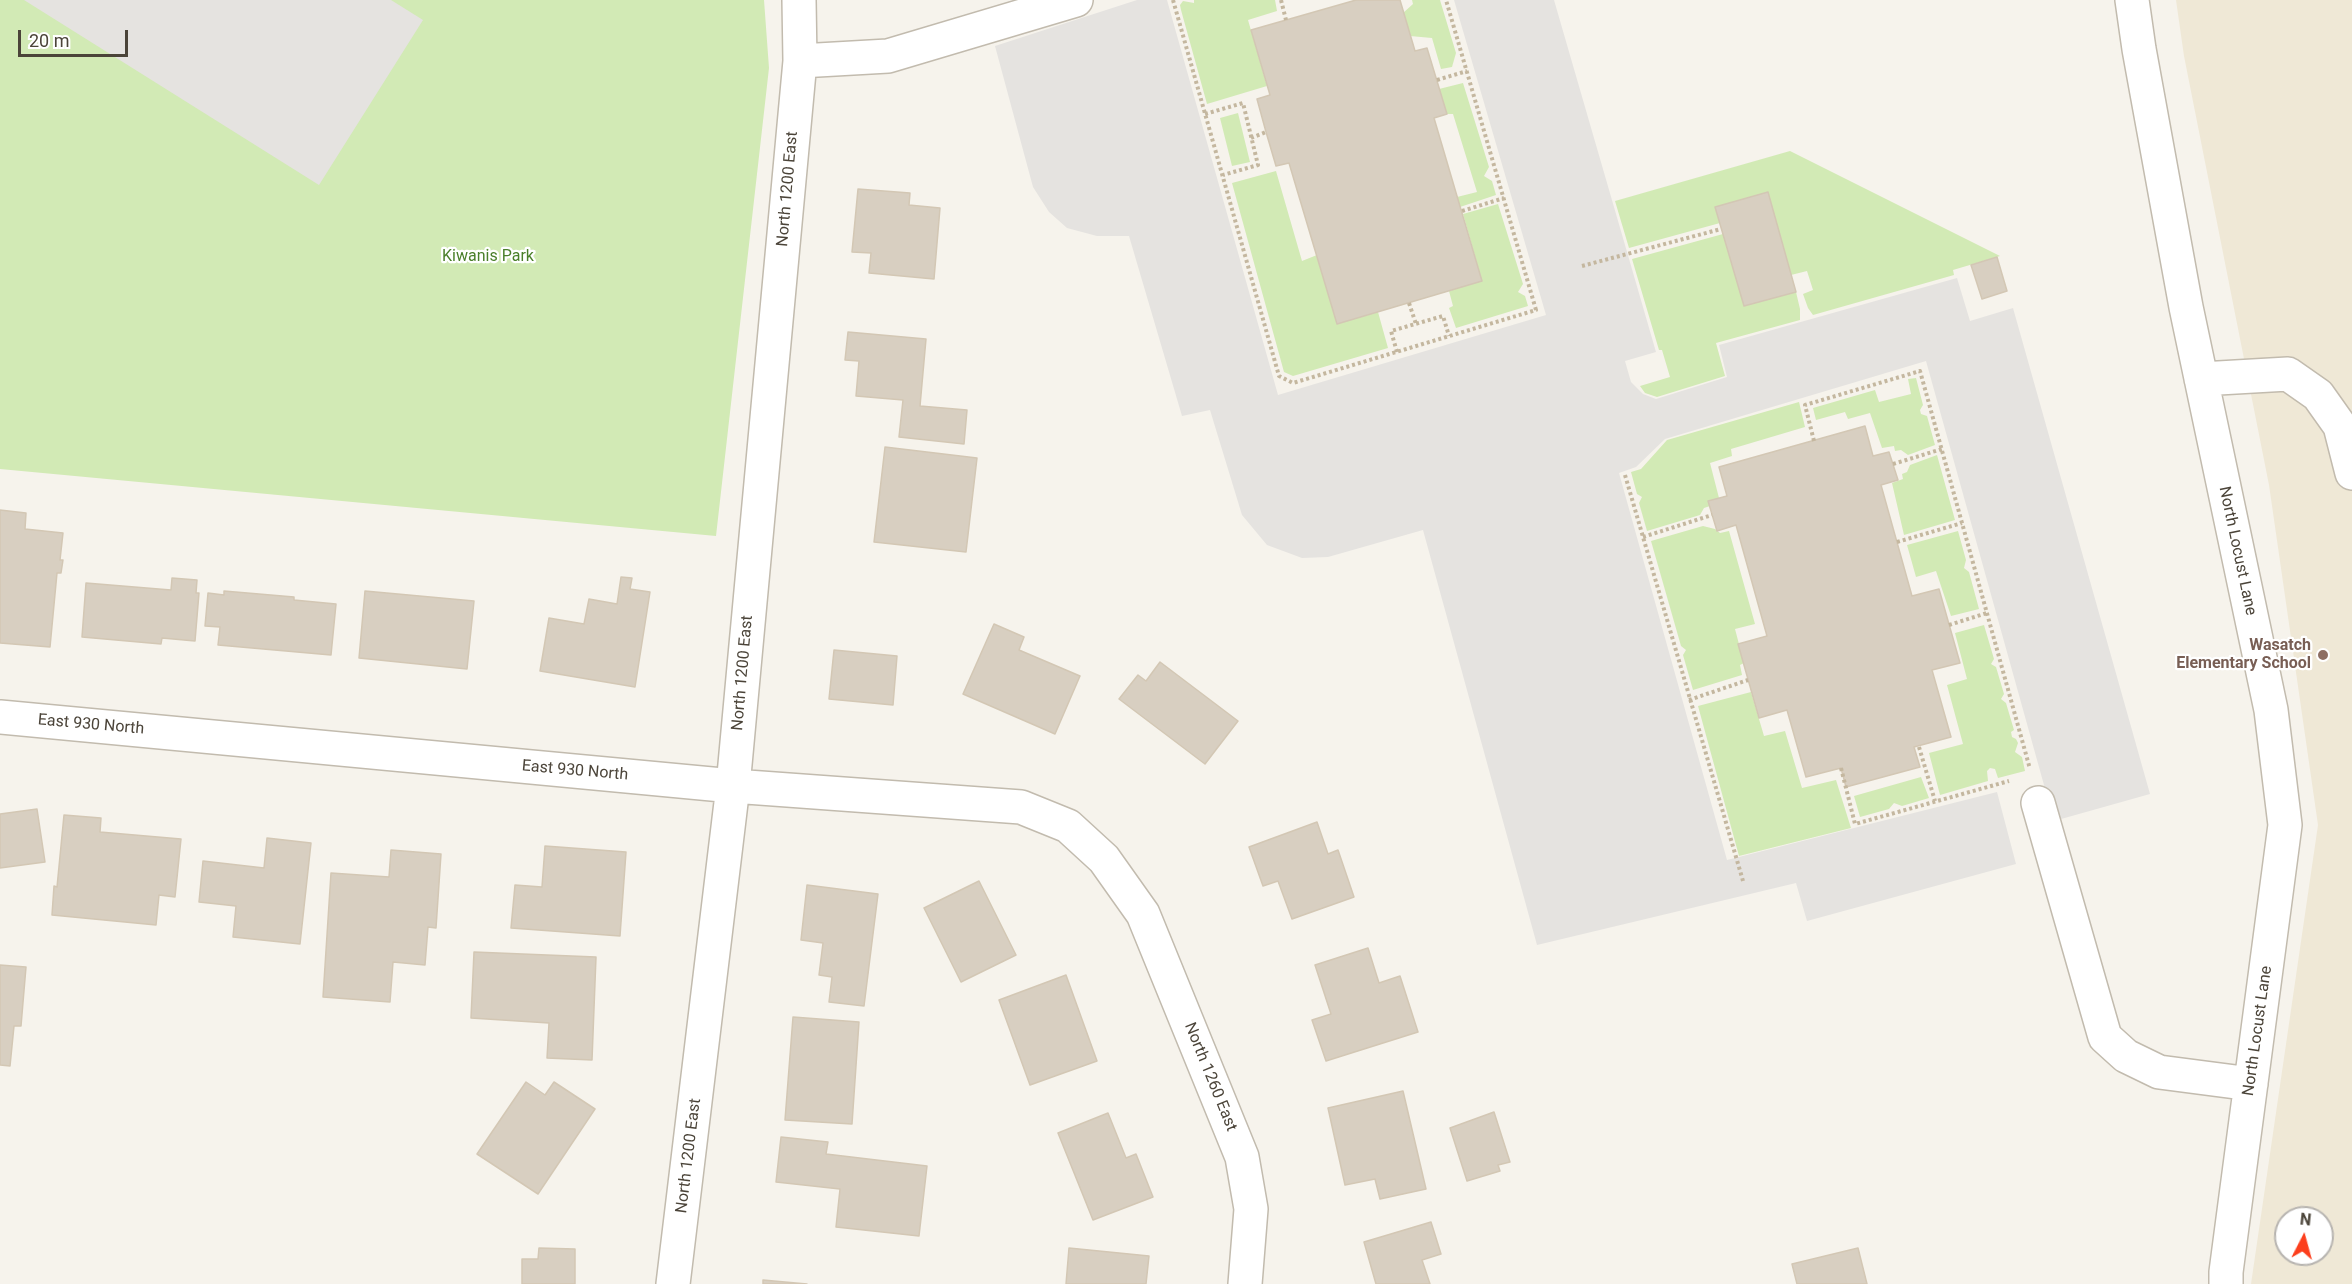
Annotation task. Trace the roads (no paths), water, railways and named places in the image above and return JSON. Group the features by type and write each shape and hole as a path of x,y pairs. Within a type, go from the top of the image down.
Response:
{"street":[{"name":"North 1200 East","path":"673,1284 733,786 800,61 799,0"},
{"path":"800,61 888,56 1076,0"},
{"name":"North Locust Lane","path":"2132,0 2141,61 2201,379 2271,710 2285,825 2226,1284"},
{"path":"2201,379 2288,374 2318,395 2340,426 2352,473"},
{"name":"East 930 North","path":"0,717 733,786 1021,807 1068,826 1104,859 1122,883"},
{"path":"2035,789 2105,1037 2126,1056 2159,1072 2251,1084"},
{"name":"North 1260 East","path":"1122,883 1143,914 1242,1157 1251,1209 1245,1284"}],"place":[{"name":"Wasatch Elementary School","path":"2323,655"}],"park label":[{"name":"Kiwanis Park","path":"488,257"}]}
